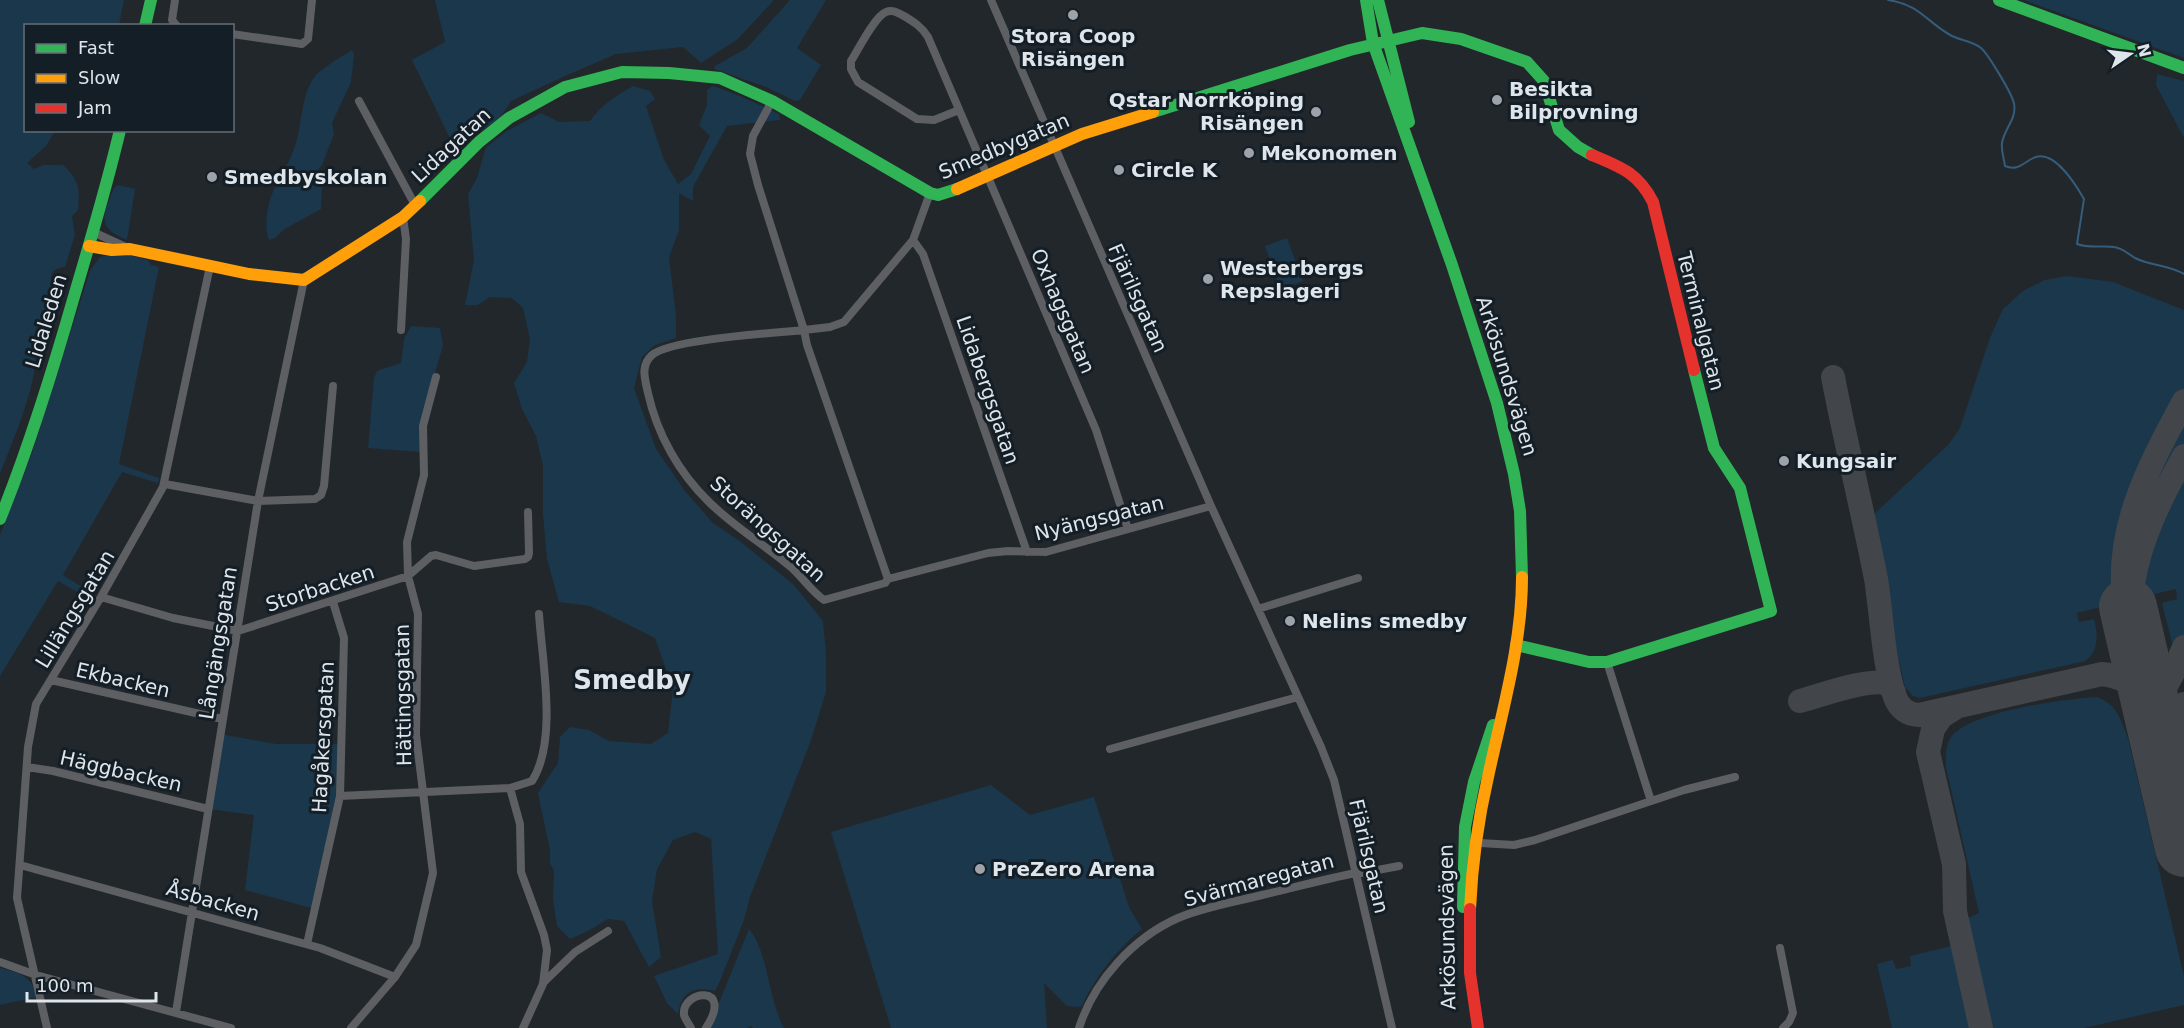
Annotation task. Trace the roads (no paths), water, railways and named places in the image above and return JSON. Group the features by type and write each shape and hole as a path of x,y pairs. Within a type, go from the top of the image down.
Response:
{"street":[{"path":"144,24 145,0"},
{"path":"145,24 151,0"},
{"path":"175,0 172,20 175,24"},
{"path":"234,34 302,44 308,39 312,0"},
{"name":"Fjärilsgatan","path":"991,0 1211,506 1334,780 1392,1028"},
{"name":"Arkösundsvägen","path":"1366,0 1373,43 1426,187 1500,408 1515,471 1522,551 1522,591 1507,687 1476,777 1464,935 1470,1028"},
{"name":"Arkösundsvägen","path":"1378,0 1386,40 1426,187"},
{"path":"1999,0 2184,68"},
{"name":"Oxhagsgatan","path":"959,110 934,120 918,119 858,82 854,77 852,61 877,19 884,12 894,11 923,28 959,110 1096,430 1128,529"},
{"name":"Terminalgatan","path":"1386,40 1430,32 1527,62 1545,80 1557,123 1564,137 1579,148 1619,166 1645,184 1653,202 1711,441 1716,455 1740,488 1771,610 1607,662 1589,662 1515,645"},
{"name":"Smedbygatan","path":"804,330 830,327 844,322 914,240 930,193 946,194 1082,134 1386,40"},
{"name":"Lidagatan","path":"304,280 403,217 479,141 509,118 565,87 622,72 697,74 720,78 772,101 930,193"},
{"path":"359,100 415,205"},
{"path":"772,101 753,136 750,154 807,345 888,579"},
{"name":"Lidaleden","path":"0,519 14,486 53,370 119,132"},
{"path":"401,330 406,239 403,217"},
{"path":"93,232 130,249 274,278 304,280"},
{"name":"Lidabergsgatan","path":"914,240 923,254 1027,552"},
{"path":"89,246 112,250 130,249"},
{"name":"Lillängsgatan","path":"47,1028 17,898 28,747 36,704 101,597 165,484 210,266"},
{"name":"Långängsgatan","path":"176,1012 258,501 304,280"},
{"name":"Storängsgatan","path":"804,330 665,348 653,354 646,362 643,373 652,412 678,467 710,503 793,569 816,595 824,600 885,583 888,579"},
{"name":"Hättingsgatan","path":"351,1028 395,977 416,945 433,873 424,793 418,764 416,735 418,614 408,576 407,542 424,475 423,426 436,377"},
{"path":"165,484 258,501 315,499 321,495 324,486 333,386"},
{"name":"Nyängsgatan","path":"888,579 988,554 1008,551 1046,552 1211,506"},
{"path":"408,576 430,556 436,555 474,566 525,559 529,553 528,512"},
{"name":"Storbacken","path":"101,597 173,618 238,632 408,576"},
{"path":"1258,609 1358,578"},
{"name":"Hagåkersgatan","path":"307,944 340,796 344,638 333,602"},
{"path":"340,796 510,788 532,781 538,772 544,751 547,709 539,614"},
{"path":"1607,662 1651,801"},
{"name":"Ekbacken","path":"51,680 222,719"},
{"path":"1110,749 1298,697"},
{"name":"Häggbacken","path":"27,767 53,771 208,809"},
{"path":"1470,842 1514,844 1535,840 1651,801 1728,777 1735,777"},
{"path":"510,788 520,824 521,872 548,950 543,984 524,1028"},
{"name":"Arkösundsvägen","path":"1470,842 1469,961 1479,1028"},
{"name":"Åsbacken","path":"20,865 307,944 395,977"},
{"name":"Svärmaregatan","path":"1079,1028 1095,993 1118,963 1150,934 1177,918 1356,873 1399,866"},
{"path":"543,984 575,952 608,931"},
{"path":"1780,948 1793,1013 1783,1028"},
{"path":"0,962 36,975 231,1028"},
{"path":"691,1028 684,1016 685,1008 698,994 707,995 716,1007 714,1016 706,1028"}],"waterway":[{"path":"1888,0 1899,2 1916,10 1943,31 1981,48 2013,99 2014,114 2002,143 2005,166 2014,168 2036,157 2043,157 2050,159 2064,170 2084,199 2077,244 2117,248 2141,261 2184,274"}],"place":[{"name":"Stora Coop Risängen","path":"1073,15"},
{"name":"Besikta Bilprovning","path":"1497,100"},
{"name":"Qstar Norrköping Risängen","path":"1316,112"},
{"name":"Mekonomen","path":"1249,153"},
{"name":"Circle K","path":"1119,170"},
{"name":"Smedbyskolan","path":"212,177"},
{"name":"Westerbergs Repslageri","path":"1208,279"},
{"name":"Kungsair","path":"1784,461"},
{"name":"Nelins smedby","path":"1290,621"},
{"name":"PreZero Arena","path":"980,869"}],"district":[{"name":"Smedby","path":"632,680"}]}
